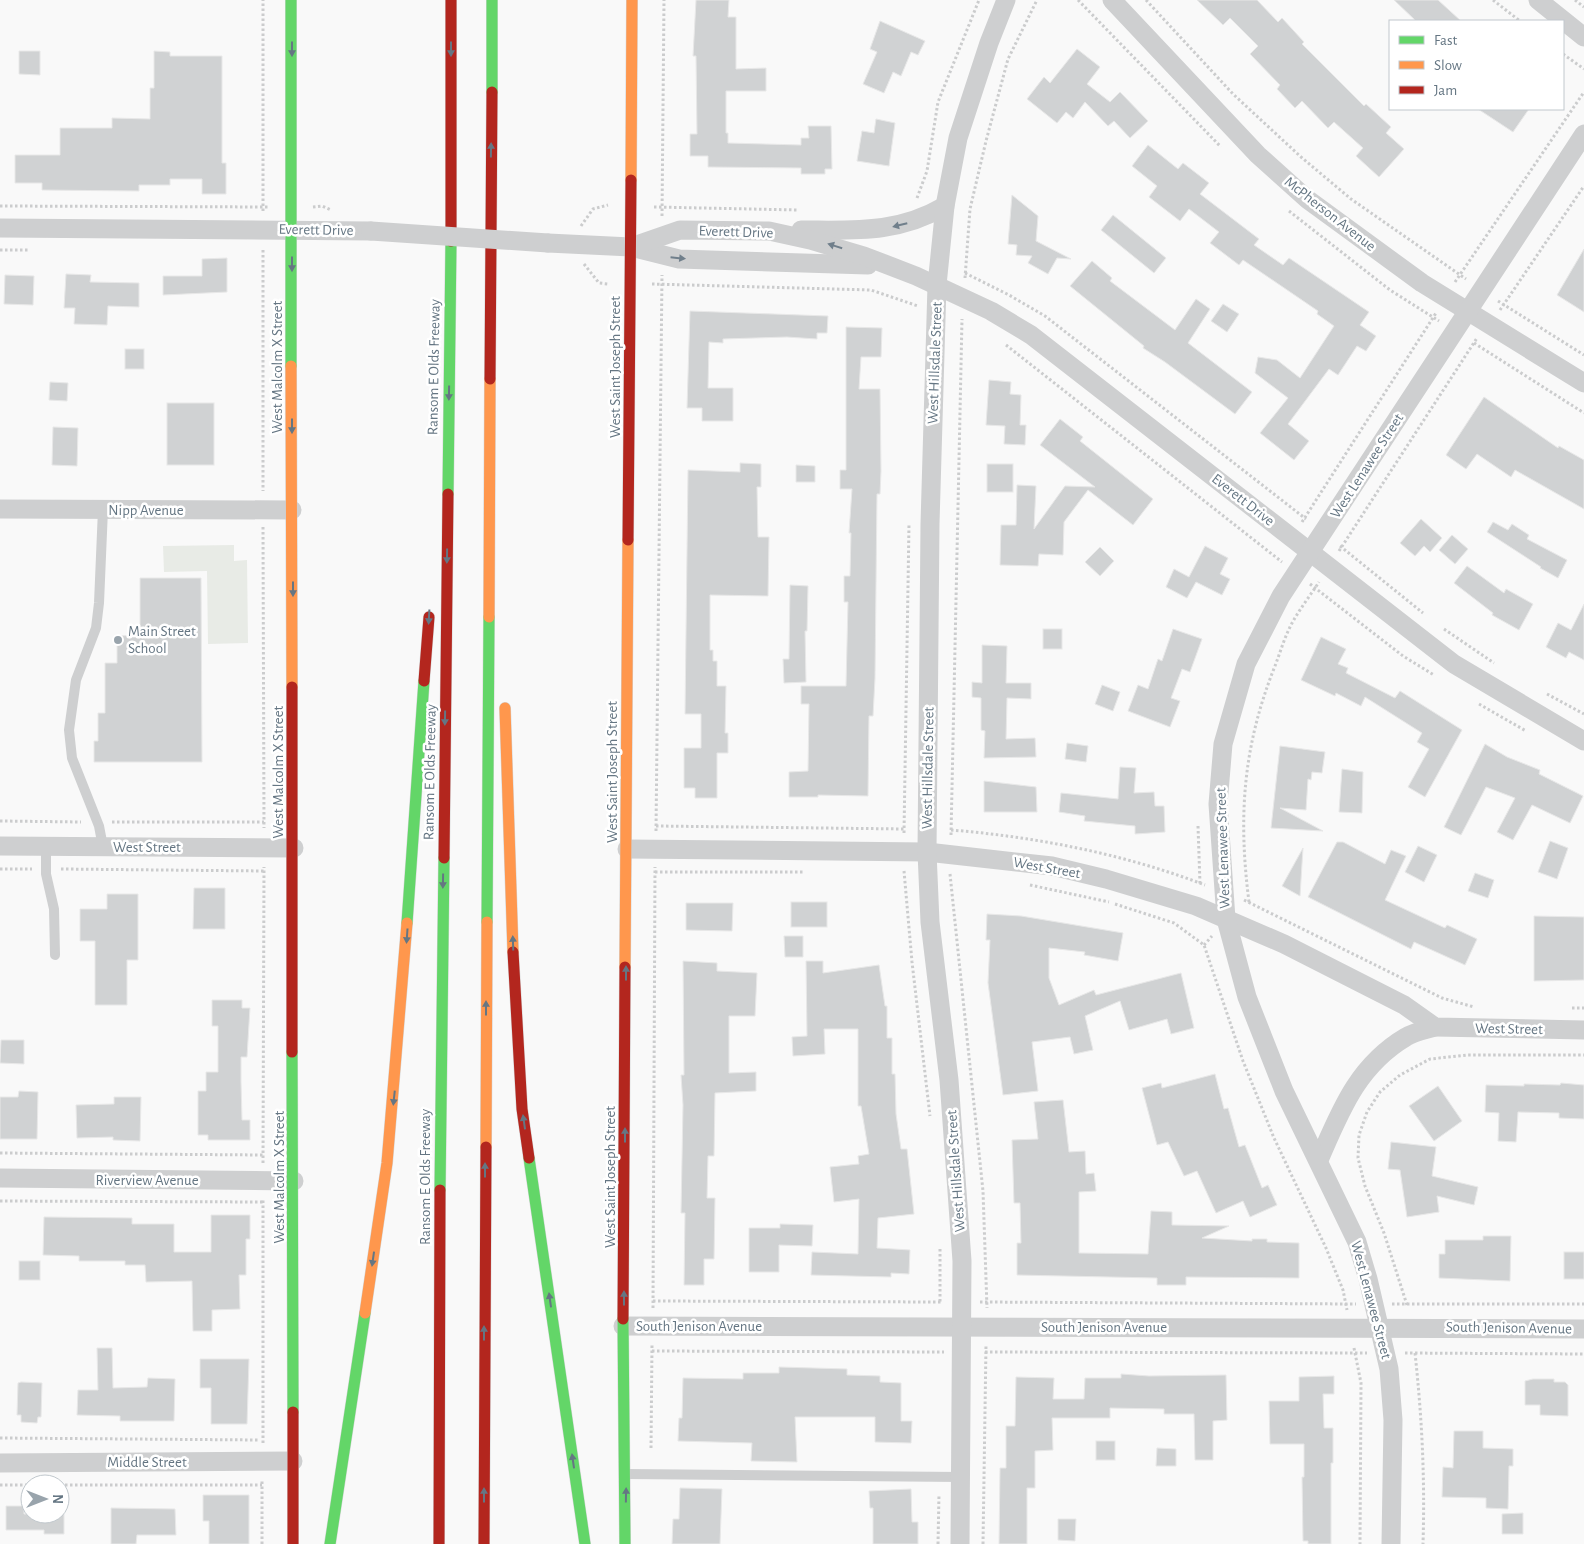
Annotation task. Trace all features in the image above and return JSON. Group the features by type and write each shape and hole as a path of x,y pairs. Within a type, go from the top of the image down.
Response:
{"main road":[{"name":"West Malcolm X Street","path":"292,0 293,1544"},
{"name":"Ransom E Olds Freeway","path":"439,1544 440,1158 450,289 451,0"},
{"path":"484,1544 492,0"},
{"name":"West Saint Joseph Street","path":"625,1544 626,1474 623,1326 632,0"},
{"path":"437,406 450,289"},
{"path":"489,438 501,660"},
{"path":"330,1544 387,1163 396,1084 430,602"},
{"path":"504,696 516,1027 522,1109 585,1544"}],"street":[{"name":"West Hillsdale Street","path":"960,1544 963,1328 956,1161 949,1080 930,922 927,852 930,524 936,312 944,206 958,138 989,43 1006,0"},
{"name":"McPherson Avenue","path":"1112,0 1258,155 1307,199 1422,283 1584,383"},
{"path":"1538,0 1563,20"},
{"path":"1564,21 1584,37"},
{"name":"West Lenawee Street","path":"1391,1544 1393,1420 1380,1326 1357,1242 1319,1160 1284,1092 1247,997 1226,919 1218,804 1223,744 1246,664 1277,603 1311,554 1584,134"},
{"path":"769,230 892,228 927,216 944,206"},
{"name":"Everett Drive","path":"0,228 371,231 631,246 679,259 846,263 897,269"},
{"name":"Everett Drive","path":"631,246 662,234 680,230 769,230 842,248 937,285 991,311 1031,335 1454,664 1584,741"},
{"name":"Nipp Avenue","path":"0,508 292,510"},
{"name":"West Street","path":"0,846 294,848"},
{"name":"West Street","path":"627,849 927,852 1052,866 1106,879 1196,906 1284,944 1404,1005 1434,1027"},
{"name":"West Street","path":"1319,1160 1346,1099 1363,1074 1383,1053 1407,1036 1434,1027 1584,1030"},
{"name":"Riverview Avenue","path":"0,1178 294,1181"},
{"name":"South Jenison Avenue","path":"623,1326 963,1328 1380,1326 1584,1328"},
{"name":"Middle Street","path":"0,1463 293,1462"}],"lane":[{"path":"103,509 99,603 96,628 76,680 69,730 72,758 97,822 103,847"},
{"path":"46,846 46,869 54,910 55,955"},
{"path":"626,1474 961,1478"}],"path":[{"path":"262,1544 264,871 263,0"},
{"path":"662,234 664,0"},
{"path":"913,200 919,196 927,171 938,102 979,0"},
{"path":"983,1544 987,1302 983,1191 950,874 962,322 970,209 1008,59 1037,0"},
{"path":"1146,0 1233,94 1301,157 1351,199 1481,290 1584,355"},
{"path":"1493,0 1519,20"},
{"path":"1575,0 1584,7"},
{"path":"1564,55 1584,70"},
{"path":"1204,945 1226,919 1249,902 1244,860 1243,812 1248,752 1260,704 1290,627 1474,343 1504,304 1584,186"},
{"path":"573,226 582,226 594,209 608,205 662,208 808,210"},
{"path":"0,206 322,206 338,212"},
{"path":"651,1474 661,255"},
{"path":"576,263 585,265 598,283 871,290 970,325"},
{"path":"965,273 1045,316 1342,547 1425,614"},
{"path":"1001,342 1100,417 1403,656 1436,676"},
{"path":"1440,626 1496,664"},
{"path":"1542,691 1584,714"},
{"path":"1476,702 1534,736"},
{"path":"0,821 264,822"},
{"path":"0,869 264,871"},
{"path":"655,872 814,872"},
{"path":"894,873 960,875"},
{"path":"1024,884 1109,902 1174,923 1204,945 1243,1061 1274,1138 1326,1248 1346,1304 1361,1383 1360,1544"},
{"path":"1424,1544 1423,1432 1412,1327 1407,1304 1384,1233 1365,1186 1358,1158 1359,1135 1367,1112 1380,1092 1400,1075 1430,1059 1468,1055 1584,1056"},
{"path":"0,1154 263,1155"},
{"path":"0,1201 263,1202"},
{"path":"652,1301 1584,1304"},
{"path":"652,1351 1584,1354"},
{"path":"0,1438 263,1440"},
{"path":"0,1486 20,1485"},
{"path":"70,1485 262,1485"}],"shaded area":[{"path":"234,545 234,561 247,560 248,643 208,644 207,571 164,572 163,546"}],"building":[{"path":"696,0 729,0 728,17 736,17 736,69 766,68 766,91 726,91 726,133 728,133 728,143 801,145 801,138 809,138 808,126 831,126 832,169 825,169 825,174 801,174 801,168 708,167 708,156 690,156 690,134 697,134 696,56 693,56"},
{"path":"1197,0 1257,0 1278,22 1282,18 1304,42 1302,44 1364,106 1366,104 1391,127 1386,133 1404,149 1379,177 1356,156 1363,148 1334,122 1328,128 1302,101 1295,108 1277,89 1280,85 1250,54 1258,46 1230,18 1223,25"},
{"path":"1394,0 1438,0 1460,20 1415,20"},
{"path":"880,21 925,41 918,55 911,52 901,76 893,72 884,93 863,84 877,52 870,49"},
{"path":"1077,49 1100,67 1087,84 1110,102 1120,92 1148,121 1130,138 1114,121 1108,126 1085,102 1073,118 1066,112 1057,123 1027,99 1044,77 1050,83"},
{"path":"19,51 40,51 40,75 19,74"},
{"path":"154,51 170,52 170,56 222,56 222,163 226,163 226,194 202,194 202,179 170,179 170,185 139,185 139,191 42,190 42,183 15,183 15,155 60,155 60,128 112,128 112,118 150,119 150,88 154,88"},
{"path":"1480,110 1528,110 1513,132"},
{"path":"876,119 895,123 889,166 857,161 862,131 874,133"},
{"path":"1148,145 1178,169 1183,163 1209,183 1200,194 1259,239 1254,245 1283,265 1289,258 1369,312 1360,325 1376,336 1366,351 1357,346 1338,375 1329,369 1288,424 1309,441 1294,460 1260,433 1288,398 1255,373 1258,357 1277,360 1300,378 1334,326 1317,314 1318,311 1243,260 1239,265 1210,243 1219,232 1189,209 1180,221 1149,197 1157,186 1132,166"},
{"path":"1012,195 1038,216 1036,241 1071,259 1057,258 1048,274 1028,263 1032,256 1016,255 1017,245 1008,244"},
{"path":"1113,215 1166,258 1154,273 1101,230"},
{"path":"1584,249 1584,312 1557,295"},
{"path":"227,258 227,292 163,295 163,276 202,276 202,259"},
{"path":"1092,261 1112,278 1110,281 1175,330 1196,299 1210,309 1188,343 1252,392 1235,414 1143,348 1144,346 1070,286"},
{"path":"66,274 91,275 90,282 139,283 139,307 108,306 107,325 74,324 75,308 64,308"},
{"path":"5,275 34,276 33,305 4,304"},
{"path":"1223,304 1239,314 1227,332 1211,321"},
{"path":"690,311 828,316 827,333 817,333 817,339 787,337 723,339 723,343 709,342 708,388 733,388 733,421 702,421 702,408 687,408"},
{"path":"846,327 882,328 881,357 861,357 859,389 880,389 881,471 880,494 877,494 875,678 873,716 869,716 868,796 818,795 818,797 789,797 789,772 808,771 809,704 801,704 801,686 846,686 848,602 844,602 844,576 850,576 851,533 849,533 852,489 840,489 840,470 846,470"},
{"path":"125,349 144,349 144,369 125,369"},
{"path":"989,380 1011,382 1010,394 1021,395 1020,425 1026,425 1025,445 1004,444 1005,426 986,425"},
{"path":"50,382 68,383 67,401 49,400"},
{"path":"1484,397 1558,448 1559,446 1584,460 1584,509 1515,470 1511,477 1477,454 1466,469 1446,455"},
{"path":"167,403 214,403 214,465 167,465"},
{"path":"1060,419 1083,437 1080,441 1153,499 1133,525 1088,490 1064,522 1063,555 1039,554 1038,566 1000,565 1001,525 1016,525 1017,485 1036,486 1034,529 1065,486 1095,487 1040,445"},
{"path":"53,427 78,428 77,466 52,465"},
{"path":"740,463 761,464 761,487 757,487 758,537 769,537 768,596 710,595 710,650 713,650 713,661 717,661 717,686 726,686 725,733 728,733 728,753 717,753 717,798 695,798 695,788 684,788 684,748 701,748 701,714 685,714 688,470 740,472"},
{"path":"987,464 1013,464 1013,492 987,492"},
{"path":"796,465 815,466 815,482 796,482"},
{"path":"1421,519 1442,538 1430,552 1424,546 1415,556 1400,543"},
{"path":"1493,522 1508,530 1512,524 1529,535 1527,539 1567,560 1558,578 1487,532"},
{"path":"1452,535 1468,549 1455,564 1439,550"},
{"path":"1205,546 1228,558 1220,574 1230,579 1222,595 1196,582 1187,598 1166,587 1174,569 1189,577"},
{"path":"1100,547 1114,561 1100,576 1085,562"},
{"path":"1467,566 1504,593 1506,589 1533,604 1519,630 1492,615 1493,613 1454,583"},
{"path":"140,578 201,578 202,762 94,762 94,741 98,741 98,713 105,713 105,663 117,663 117,636 140,635"},
{"path":"790,585 808,586 807,631 805,631 806,682 784,683 783,659 789,659"},
{"path":"1584,604 1584,660 1569,652 1566,658 1546,647 1558,623 1571,630"},
{"path":"1043,629 1062,629 1062,649 1043,649"},
{"path":"1173,629 1202,639 1190,672 1182,669 1171,698 1180,701 1170,727 1128,711 1138,685 1148,689 1158,659 1162,661"},
{"path":"1321,637 1346,649 1338,664 1348,668 1346,673 1395,698 1400,691 1462,730 1425,797 1408,787 1429,749 1417,742 1422,733 1365,697 1361,706 1336,693 1335,696 1301,680"},
{"path":"982,645 1007,646 1006,683 1031,683 1031,699 1007,698 1006,739 1035,738 1036,757 984,758 985,731 981,730 981,698 972,697 972,682 982,683"},
{"path":"1102,685 1120,692 1113,711 1095,704"},
{"path":"1067,743 1088,746 1086,762 1065,759"},
{"path":"1485,744 1507,757 1540,770 1539,774 1583,796 1570,823 1532,805 1513,840 1497,832 1515,798 1486,787 1461,835 1444,827"},
{"path":"1280,746 1325,752 1322,773 1312,772 1311,780 1308,779 1306,810 1280,808 1323,831 1271,828"},
{"path":"1120,767 1136,768 1134,793 1154,792 1155,806 1164,806 1165,832 1135,834 1135,826 1084,821 1085,816 1059,812 1061,793 1118,799"},
{"path":"1342,769 1363,772 1362,813 1339,812"},
{"path":"984,781 1036,787 1037,812 984,812"},
{"path":"1550,841 1568,848 1557,879 1538,872"},
{"path":"1337,842 1343,842 1385,864 1391,850 1406,856 1385,900 1445,928 1447,925 1477,939 1465,965 1414,942 1411,949 1308,897"},
{"path":"1418,846 1437,855 1424,882 1405,872"},
{"path":"1303,848 1300,896 1282,886"},
{"path":"1475,873 1494,880 1488,898 1468,891"},
{"path":"194,888 225,888 225,929 193,929"},
{"path":"107,894 138,894 138,960 127,960 127,1005 95,1005 95,941 80,941 80,909 107,909"},
{"path":"791,902 827,902 827,927 791,927"},
{"path":"686,903 733,903 732,931 686,930"},
{"path":"987,914 1021,916 1123,933 1118,961 1084,955 1085,952 1049,948 1049,978 1059,1005 1094,990 1096,995 1181,973 1194,1028 1171,1034 1167,1019 1129,1030 1120,1001 1085,1016 1093,1050 1074,1054 1070,1037 1032,1042 1038,1091 1003,1095 988,983 990,940 986,940"},
{"path":"1534,916 1584,917 1584,980 1534,981"},
{"path":"784,936 803,936 803,957 785,957"},
{"path":"683,961 717,963 717,971 757,973 755,1016 729,1016 729,1073 756,1072 756,1091 715,1093 714,1156 708,1156 707,1198 715,1198 714,1259 704,1259 704,1285 684,1285 685,1213 681,1213 683,1105 681,1075 684,1075"},
{"path":"806,961 823,961 823,973 879,965 885,1006 887,1006 887,1038 892,1038 892,1074 895,1074 896,1114 901,1149 907,1149 914,1214 878,1218 877,1248 910,1250 909,1274 891,1273 891,1277 811,1275 812,1252 858,1254 859,1199 834,1202 830,1167 859,1164 858,1156 869,1154 861,1106 858,1106 858,1029 824,1029 825,1054 793,1056 792,1037 807,1036"},
{"path":"212,1000 242,1000 242,1008 250,1008 247,1057 241,1057 241,1082 242,1120 250,1120 250,1140 208,1140 208,1135 198,1135 198,1091 206,1091 206,1072 218,1072 218,1026 212,1026"},
{"path":"1,1040 24,1040 24,1064 0,1063"},
{"path":"1215,1074 1224,1109 1228,1108 1239,1147 1245,1145 1262,1188 1268,1185 1277,1205 1250,1217 1243,1201 1216,1213 1197,1171 1184,1176 1168,1142 1157,1145 1142,1088 1161,1083 1162,1088"},
{"path":"1561,1083 1584,1085 1584,1119 1559,1118 1559,1113 1518,1112 1516,1142 1498,1141 1499,1113 1485,1112 1486,1085 1524,1086 1524,1084 1560,1085"},
{"path":"1438,1086 1462,1121 1434,1141 1409,1106"},
{"path":"19,1091 38,1092 37,1139 0,1139 0,1097 18,1097"},
{"path":"114,1097 141,1097 140,1141 113,1140 113,1137 77,1138 76,1105 114,1104"},
{"path":"1063,1100 1069,1152 1085,1151 1086,1174 1094,1173 1096,1191 1079,1192 1079,1253 1148,1254 1151,1211 1172,1212 1172,1225 1229,1226 1202,1238 1252,1241 1252,1239 1267,1239 1267,1242 1299,1243 1299,1278 1186,1277 1186,1285 1157,1285 1157,1278 1017,1275 1017,1243 1021,1243 1020,1203 1014,1203 1012,1140 1038,1139 1034,1102"},
{"path":"1391,1142 1436,1147 1432,1176 1478,1187 1474,1205 1437,1196 1439,1212 1407,1217 1400,1170 1388,1169"},
{"path":"211,1215 250,1215 250,1239 246,1239 246,1275 239,1275 240,1309 212,1310 212,1331 193,1331 192,1281 146,1282 145,1265 125,1265 125,1261 79,1261 79,1256 43,1255 44,1217 132,1218 132,1224 174,1224 174,1252 211,1252"},
{"path":"780,1224 813,1225 812,1246 779,1245 779,1272 749,1272 749,1228 780,1228"},
{"path":"1483,1236 1511,1236 1510,1281 1439,1278 1439,1254 1445,1254 1445,1240 1483,1240"},
{"path":"1564,1252 1584,1252 1584,1279 1564,1279"},
{"path":"19,1261 40,1261 40,1280 19,1280"},
{"path":"97,1348 112,1348 113,1388 147,1387 148,1378 175,1379 174,1421 120,1421 120,1416 77,1415 78,1390 98,1390"},
{"path":"200,1359 249,1359 247,1424 211,1424 211,1388 200,1388"},
{"path":"779,1367 847,1369 847,1375 880,1376 880,1382 901,1383 901,1421 912,1421 911,1443 875,1442 875,1417 795,1417 797,1462 751,1461 752,1443 678,1441 679,1418 682,1418 683,1378 743,1379 743,1373 779,1373"},
{"path":"1121,1374 1149,1376 1226,1375 1227,1420 1213,1421 1213,1460 1195,1460 1194,1414 1164,1414 1164,1409 1110,1408 1110,1418 1052,1418 1053,1450 1035,1451 1035,1488 1027,1488 1027,1544 999,1544 1000,1468 1006,1468 1006,1426 1015,1426 1016,1377 1054,1378 1053,1399 1084,1399 1085,1378 1121,1378"},
{"path":"1334,1376 1334,1394 1323,1394 1324,1428 1333,1428 1331,1544 1308,1544 1308,1541 1303,1541 1302,1477 1304,1477 1304,1444 1270,1444 1269,1401 1299,1401 1299,1377"},
{"path":"1554,1379 1554,1382 1565,1382 1568,1385 1568,1416 1540,1415 1540,1405 1525,1405 1525,1381"},
{"path":"18,1383 42,1383 41,1417 38,1417 37,1423 21,1422 21,1415 17,1415"},
{"path":"1454,1431 1483,1431 1483,1448 1513,1449 1513,1466 1509,1466 1508,1509 1486,1508 1486,1498 1442,1497 1443,1467 1453,1468"},
{"path":"1096,1441 1115,1441 1115,1460 1096,1460"},
{"path":"1157,1448 1176,1449 1176,1466 1156,1466"},
{"path":"680,1488 722,1489 720,1544 672,1544 673,1519 679,1519"},
{"path":"911,1489 912,1522 918,1522 918,1544 873,1544 873,1508 870,1508 869,1491"},
{"path":"203,1495 249,1495 249,1544 209,1544 209,1521 203,1521"},
{"path":"6,1506 20,1506 20,1524 64,1524 64,1534 44,1534 44,1530 6,1530"},
{"path":"111,1508 175,1509 176,1535 137,1535 136,1544 111,1544"},
{"path":"1523,1513 1523,1534 1502,1534 1502,1514"},
{"path":"1058,1519 1076,1519 1075,1541 1058,1540"}],"traffic: fast":[{"path":"291,0 291,366"},
{"path":"492,0 492,92"},
{"path":"448,494 451,241"},
{"path":"487,922 489,617"},
{"path":"407,923 424,681"},
{"path":"440,1190 444,858"},
{"path":"292,1052 293,1412"},
{"path":"529,1158 585,1544"},
{"path":"330,1544 365,1313"},
{"path":"623,1319 625,1544"}],"traffic: slow":[{"path":"631,180 632,0"},
{"path":"291,366 292,687"},
{"path":"489,617 490,379"},
{"path":"625,967 628,540"},
{"path":"505,708 513,952"},
{"path":"486,1147 487,922"},
{"path":"365,1313 387,1163 407,923"}],"traffic: jam":[{"path":"451,0 451,241"},
{"path":"490,379 492,92"},
{"path":"628,540 631,180"},
{"path":"444,858 448,494"},
{"path":"424,681 429,617"},
{"path":"292,687 292,1052"},
{"path":"513,952 522,1109 529,1158"},
{"path":"623,1319 625,967"},
{"path":"484,1544 486,1147"},
{"path":"439,1544 440,1190"},
{"path":"293,1412 293,1544"}],"place":[{"name":"Main Street School","path":"118,640"}]}
